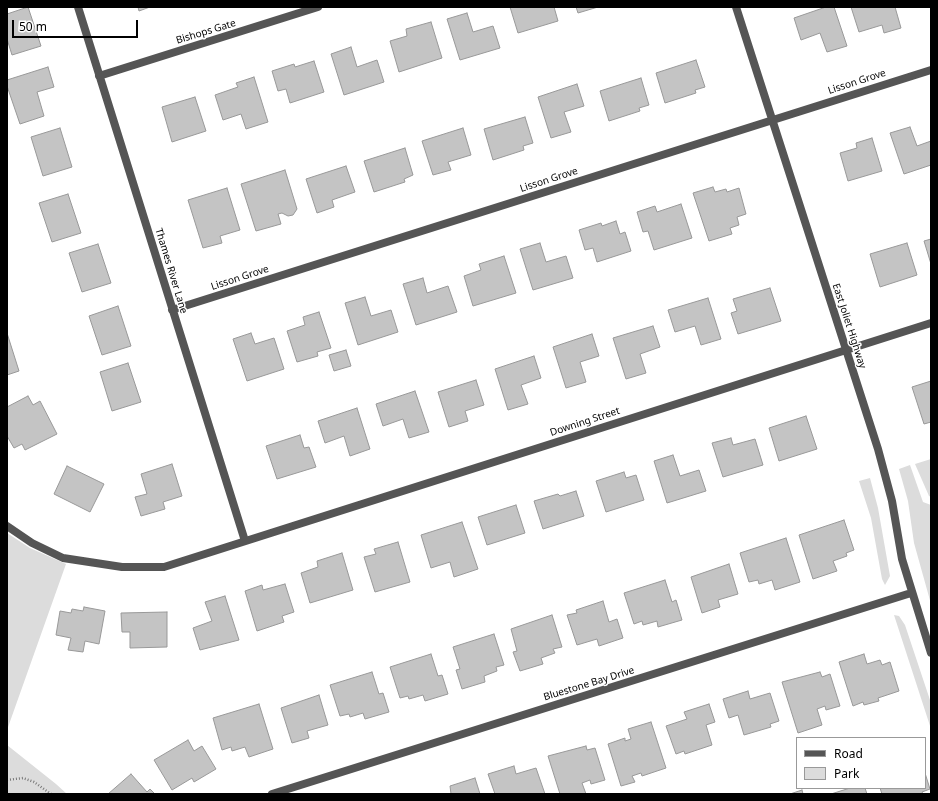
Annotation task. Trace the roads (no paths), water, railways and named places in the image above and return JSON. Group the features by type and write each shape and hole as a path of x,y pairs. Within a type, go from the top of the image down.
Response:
{"street":[{"name":"Thames River Lane","path":"78,7 245,541"},
{"name":"Bishops Gate","path":"99,76 318,7"},
{"name":"East Joliet Highway","path":"736,7 886,476 897,536 912,593 931,654"},
{"name":"Lisson Grove","path":"172,310 931,70"},
{"name":"Downing Street","path":"7,526 32,543 63,558 122,567 164,567 931,323"},
{"name":"Bluestone Bay Drive","path":"272,794 912,593"}]}
